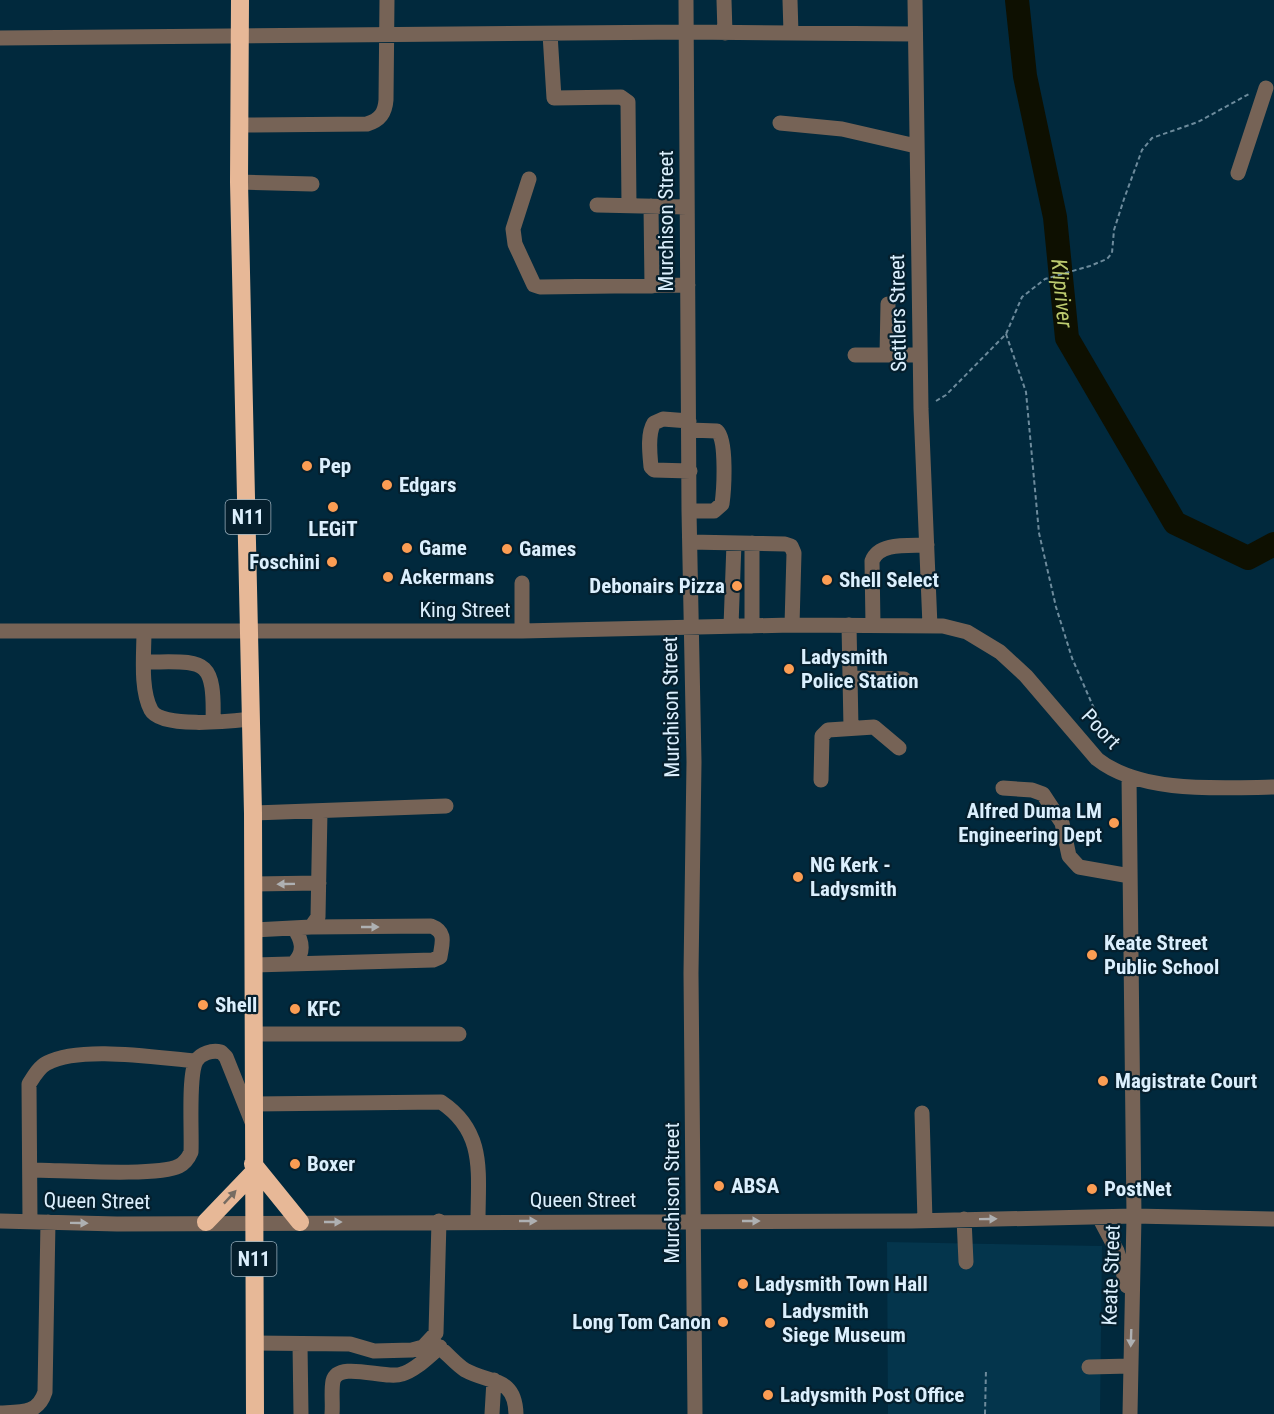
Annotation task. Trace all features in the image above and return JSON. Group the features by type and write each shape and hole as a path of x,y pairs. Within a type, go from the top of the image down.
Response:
{"highway":[{"name":"N11","path":"240,0 239,182 253,813 255,1414"},
{"path":"206,1222 253,1168 300,1222"}],"street":[{"path":"241,124 367,124 375,121 386,107 387,0"},
{"name":"Murchison Street","path":"686,0 689,511 694,762 692,973 695,1414"},
{"path":"724,0 725,33"},
{"path":"790,0 791,33"},
{"name":"Settlers Street","path":"915,0 921,409 930,626"},
{"path":"0,39 687,32 914,34"},
{"path":"550,34 554,98 621,97 628,102 629,206"},
{"path":"1238,173 1266,88"},
{"path":"780,123 842,129 916,146"},
{"path":"529,179 513,228 516,244 534,285 540,287 688,285"},
{"path":"239,182 312,184"},
{"path":"597,205 687,207"},
{"path":"651,206 652,286"},
{"path":"887,355 888,304"},
{"path":"855,355 920,355"},
{"path":"689,511 714,511 722,504 722,438 717,431 663,419 654,423 651,428 651,467 654,470 690,471"},
{"path":"690,542 785,544 793,548 792,625"},
{"path":"731,626 734,543"},
{"path":"752,543 752,626"},
{"path":"873,625 872,561 874,555 884,548 927,545"},
{"path":"522,583 522,631"},
{"path":"849,625 851,728"},
{"name":"King Street","path":"0,631 522,631 691,626 930,626"},
{"name":"Poort","path":"930,626 967,632 1000,652 1026,676 1097,759 1108,768 1129,777 1174,785 1274,787"},
{"path":"144,631 145,684 151,711 157,716 178,722 252,719"},
{"path":"144,662 194,662 202,665 209,675 213,695 213,722"},
{"path":"850,678 904,679"},
{"path":"821,780 823,734 833,729 874,727 899,748"},
{"name":"Keate Street","path":"1129,777 1134,1216 1130,1414"},
{"path":"1003,788 1035,790 1045,796 1062,823 1069,856 1078,867 1130,876"},
{"path":"253,813 446,807"},
{"path":"312,927 320,911 320,810"},
{"path":"253,884 319,883"},
{"path":"253,930 312,927 431,927 441,932 443,936 441,957 433,960 254,964"},
{"path":"294,928 302,943 300,957 295,962"},
{"path":"253,1034 459,1034"},
{"path":"30,1170 151,1171 179,1166 187,1160 191,1152 192,1075 196,1061 203,1054 216,1051 226,1057 253,1125"},
{"path":"30,1222 29,1084 37,1071 47,1063 68,1057 118,1054 196,1061"},
{"path":"253,1104 441,1102 463,1119 477,1150 478,1221"},
{"path":"922,1113 925,1221"},
{"name":"Queen Street","path":"0,1221 925,1221 1134,1216 1274,1219"},
{"path":"1100,1217 1117,1251 1131,1307"},
{"path":"964,1219 966,1262"},
{"path":"332,1414 333,1380 337,1375 352,1370 386,1377 402,1374 435,1344 439,1221"},
{"path":"0,1413 31,1412 41,1404 45,1392 48,1222"},
{"path":"254,1343 350,1344 374,1351 412,1350 435,1344"},
{"path":"300,1344 301,1414"},
{"path":"435,1344 464,1369 494,1380 510,1390 515,1398 516,1414"},
{"path":"1089,1367 1130,1366"},
{"path":"492,1414 494,1380"}],"path":[{"path":"921,409 946,395 1006,334 1022,297 1045,279 1082,269 1107,259 1112,253 1114,230 1142,150 1152,138 1198,122 1255,91 1266,88"},
{"path":"1006,334 1026,392 1039,533 1056,607 1072,658 1099,720 1097,759"},
{"path":"985,1414 986,1369"}],"shaded area":[{"path":"887,1242 1102,1246 1100,1414 888,1414"}],"waterway":[{"name":"Klipriver","path":"1017,0 1025,76 1055,217 1067,338 1175,523 1248,558 1274,544"}],"place":[{"name":"Pep","path":"307,466"},
{"name":"Edgars","path":"387,485"},
{"name":"LEGiT","path":"333,507"},
{"name":"Game","path":"407,548"},
{"name":"Games","path":"507,549"},
{"name":"Foschini","path":"332,562"},
{"name":"Ackermans","path":"388,577"},
{"name":"Shell Select","path":"827,580"},
{"name":"Debonairs Pizza","path":"737,586"},
{"name":"Ladysmith Police Station","path":"789,669"},
{"name":"Alfred Duma LM Engineering Dept","path":"1114,823"},
{"name":"NG Kerk - Ladysmith","path":"798,877"},
{"name":"Keate Street Public School","path":"1092,955"},
{"name":"Shell","path":"203,1005"},
{"name":"KFC","path":"295,1009"},
{"name":"Magistrate Court","path":"1103,1081"},
{"name":"Boxer","path":"295,1164"},
{"name":"ABSA","path":"719,1186"},
{"name":"PostNet","path":"1092,1189"},
{"name":"Ladysmith Town Hall","path":"743,1284"},
{"name":"Long Tom Canon","path":"723,1322"},
{"name":"Ladysmith Siege Museum","path":"770,1323"},
{"name":"Ladysmith Post Office","path":"768,1395"}]}
